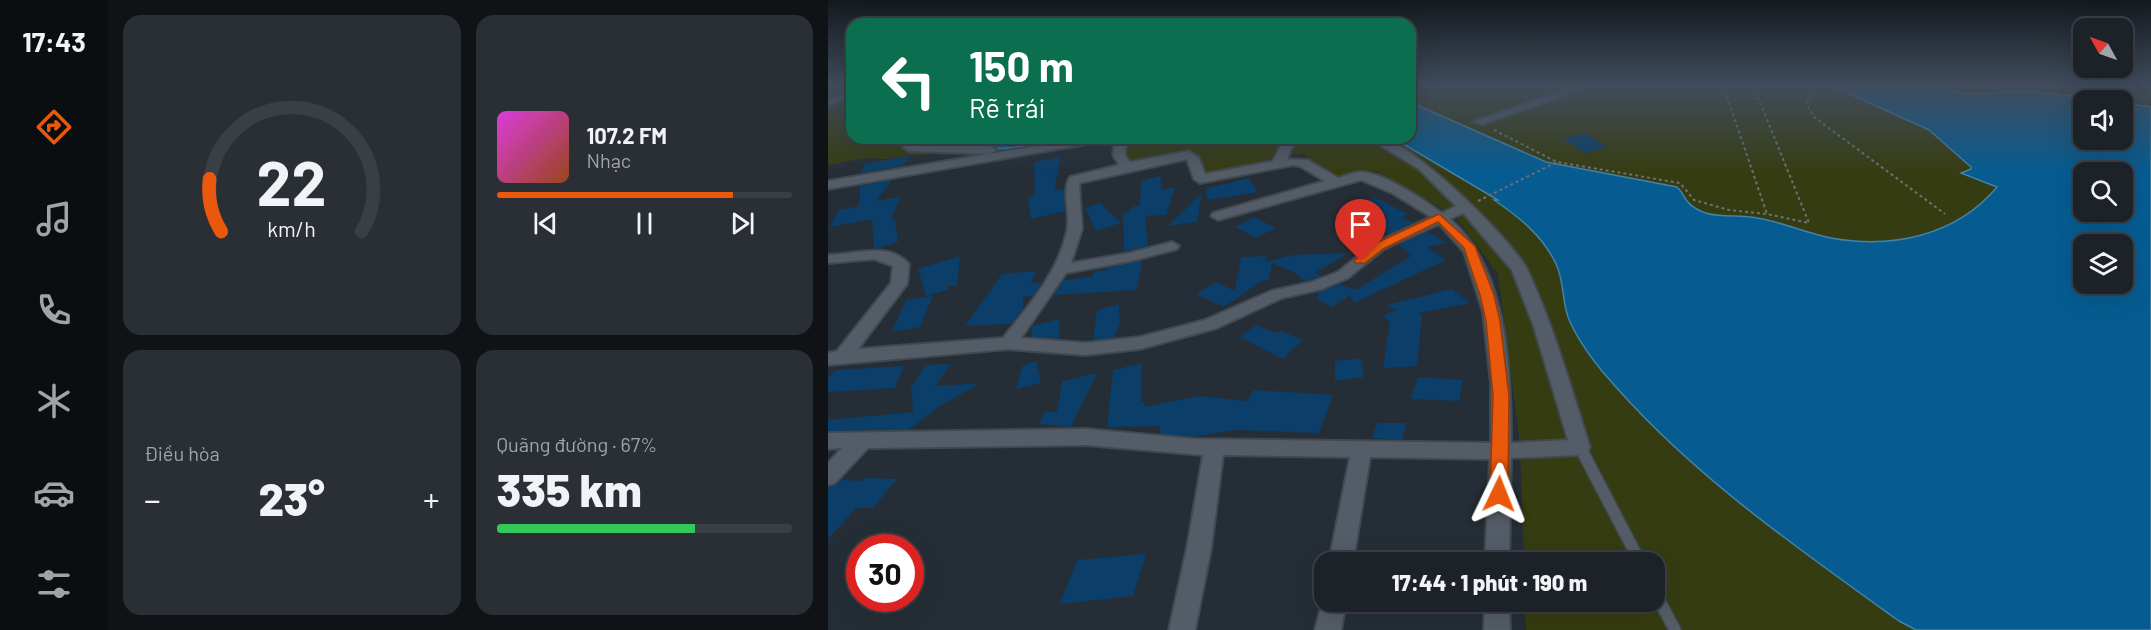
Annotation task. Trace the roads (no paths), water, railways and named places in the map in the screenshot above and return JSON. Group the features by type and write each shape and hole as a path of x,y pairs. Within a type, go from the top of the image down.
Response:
{"street":[{"path":"1479,122 1502,114"},
{"path":"911,144 909,147 1019,152"},
{"path":"828,185 1068,144"},
{"path":"1120,144 1120,162 1130,166"},
{"path":"1278,164 1288,144"},
{"path":"828,441 1086,436 1214,448 1500,451 1580,447 1542,327 1519,269 1466,207 1423,166 1384,144"},
{"path":"1008,343 1061,269 1078,219 1077,202 1071,186 1074,180 1130,166 1188,156 1193,158 1197,177 1205,179 1299,162 1336,182"},
{"path":"1218,216 1361,176 1370,178 1439,217 1469,246 1487,295 1493,321 1501,396 1497,552"},
{"path":"835,357 1008,343 1085,349 1140,343 1211,324 1277,294 1316,286 1343,275 1378,246 1466,207"},
{"path":"1061,269 1131,257 1172,246"},
{"path":"828,259 874,253 888,255 901,264 898,284 835,357"},
{"path":"828,477 862,441"},
{"path":"1182,630 1199,548 1214,448"},
{"path":"1343,552 1361,450"},
{"path":"1328,630 1332,612"},
{"path":"1497,612 1497,630"}],"lane":[{"path":"1580,447 1635,552"},
{"path":"1665,611 1675,630"}],"water":[{"path":"1416,114 1438,114 1546,162 1677,187 1694,208 1702,212 1766,220 1831,238 1854,241 1900,240 1943,228 1962,217 1981,204 1997,187 1961,173 1971,169 1929,130 1895,114 2073,114 2073,150 2133,150 2133,114 2151,114 2151,630 1916,630 1899,621 1742,505 1669,442 1587,352 1568,317 1556,264 1551,254 1530,228 1494,200 1498,200 1403,144 1416,144"},
{"path":"955,144 1041,144 988,149"}]}
